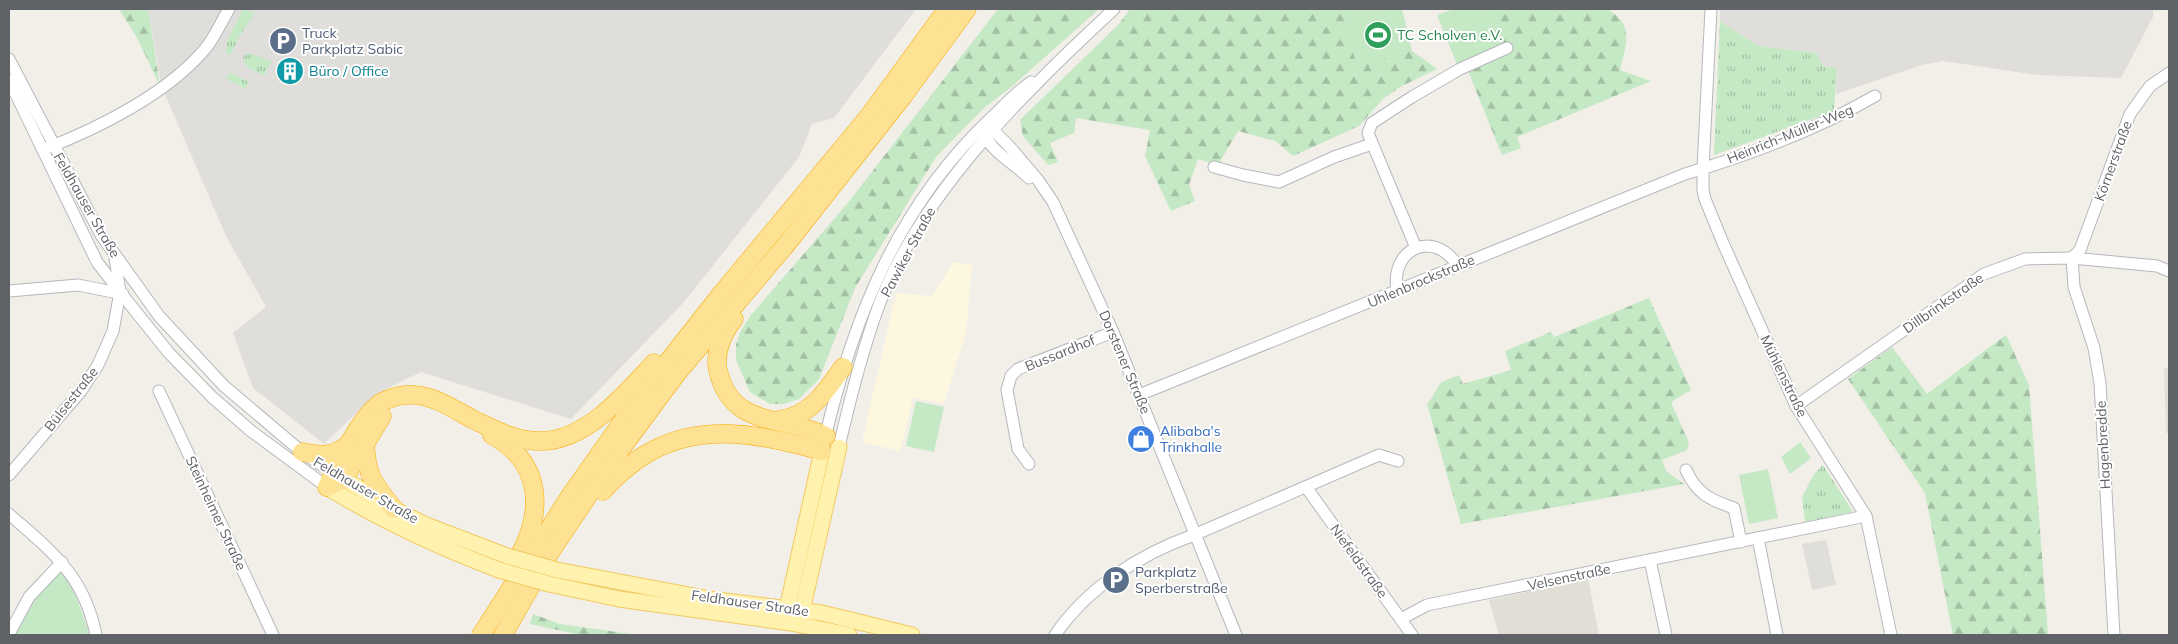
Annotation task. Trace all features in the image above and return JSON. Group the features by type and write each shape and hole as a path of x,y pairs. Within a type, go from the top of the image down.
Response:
{"highway":[{"path":"481,635 570,496 637,401 722,294 869,116 947,9"},
{"path":"503,635 549,554 606,469 678,372 785,246 904,95 967,9"},
{"path":"785,246 771,273 729,325 720,345 717,366 720,382 730,399 744,412 772,421 811,428 829,445"},
{"path":"394,509 372,482 358,443 368,415 382,402 397,396 416,395 437,401 495,430 522,439 543,441 570,434 598,418 629,390 711,299 722,294"},
{"path":"772,421 796,416 809,409 822,396 843,366"},
{"path":"335,480 358,443 386,412 400,404 422,402 448,412 503,441 515,452 526,466 533,482 536,496 532,527 527,543 476,635"},
{"path":"549,554 572,530 614,477 648,452 676,439 702,433 731,434 829,445"},
{"path":"302,452 322,455 338,452 358,443"}],"main road":[{"name":"Pawiker Straße","path":"789,616 802,611 829,445"},
{"name":"Pawiker Straße","path":"789,616 829,445"},
{"name":"Feldhauser Straße","path":"335,480 426,525 507,556 557,570 789,616 849,635"},
{"name":"Feldhauser Straße","path":"335,480 366,510 413,535 499,570 549,584 619,599 789,616"},
{"name":"Feldhauser Straße","path":"802,611 822,613 912,635"}],"street":[{"path":"48,148 136,105 166,84 196,59 207,46 229,9"},
{"name":"Pawiker Straße","path":"829,445 858,369 879,304 910,241 934,202 990,135 1054,65 1114,9"},
{"name":"Mühlenstraße","path":"1711,9 1703,168 1705,199 1796,406 1866,516 1891,635"},
{"path":"1416,248 1368,133 1372,123 1460,69 1507,48"},
{"name":"Feldhauser Straße","path":"9,59 97,262 120,292 169,353 212,396 251,431 335,480"},
{"name":"Pawiker Straße","path":"829,445 843,366 867,300 888,254 935,181 956,155 1023,88 1054,65"},
{"name":"Körnerstraße","path":"2072,258 2080,250 2130,114 2150,86 2169,73"},
{"name":"Feldhauser Straße","path":"9,80 48,148 114,255 159,316 224,386 335,480"},
{"name":"Heinrich-Müller-Weg","path":"1703,168 1839,116 1875,96"},
{"name":"Dorstener Straße","path":"982,127 1028,169 1053,202 1113,332 1236,635"},
{"path":"1214,167 1279,182 1372,144"},
{"name":"Uhlenbrockstraße","path":"1139,395 1457,265 1703,168"},
{"path":"1397,290 1395,278 1398,265 1405,255 1416,248 1425,246 1444,250 1457,265"},
{"name":"Bülsestraße","path":"9,476 81,391 98,365 113,331 120,292 114,255"},
{"name":"Dillbrinkstraße","path":"1796,406 1984,274 2025,259 2072,258 2157,266 2169,271"},
{"name":"Hagenbredde","path":"2072,258 2074,287 2094,348 2100,383 2114,635"},
{"path":"9,291 78,285 120,292 159,316"},
{"name":"Bussardhof","path":"1029,464 1018,449 1016,441 1007,390 1011,376 1018,369 1113,332"},
{"name":"Steinheimer Straße","path":"159,391 273,635"},
{"path":"1055,635 1077,609 1119,572 1143,556 1379,455 1398,460"},
{"path":"1686,470 1692,484 1705,496 1734,508 1741,542"},
{"name":"Niefeldstraße","path":"1306,487 1412,635"},
{"path":"9,514 62,562 82,592 96,635"},
{"name":"Velsenstraße","path":"1400,619 1427,605 1866,516"},
{"path":"1758,538 1777,635"},
{"path":"1650,560 1666,635"},
{"path":"9,634 29,597 62,562"}],"shaded area":[{"path":"148,9 916,9 834,118 812,124 799,157 684,302 571,419 421,372 376,394 324,444 253,388 233,333 266,307 226,236 161,85"},
{"path":"1720,9 2153,9 2153,17 2121,78 2037,75 1943,61 1922,65 1836,94 1837,68 1823,67 1817,53 1758,46 1720,21"},
{"path":"953,262 972,265 966,333 944,404 913,397 900,451 862,442 896,293 932,296"},
{"path":"2164,368 2169,369 2169,433 2166,433"},
{"path":"1826,540 1836,585 1812,590 1802,544"},
{"path":"1588,579 1599,635 1499,635 1489,600"}],"green space":[{"path":"119,9 148,9 160,86 137,38"},
{"path":"243,9 255,13 239,37 231,54 228,55 226,52 227,41"},
{"path":"998,9 1099,9 1010,88 984,108 936,157 855,288 819,379 799,399 783,404 770,404 750,392 736,360 736,345 740,332 751,315 847,204"},
{"path":"1130,9 1386,9 1344,19 1357,65 1412,51 1437,69 1400,87 1383,99 1359,126 1293,156 1275,141 1238,131 1218,165 1198,159 1189,185 1195,201 1171,211 1145,156 1150,130 1076,118 1074,133 1050,143 1058,162 1048,165 1023,136 1020,120 1119,24"},
{"name":"TC Scholven e.V.","path":"1386,9 1402,9 1412,51 1357,65 1344,19"},
{"name":"TC Scholven e.V.","path":"1454,9 1485,9 1500,47 1457,64 1437,15"},
{"path":"1485,9 1607,9 1622,21 1625,28 1626,44 1620,70 1651,81 1517,137 1521,148 1502,155 1464,61 1500,47"},
{"path":"1720,21 1758,46 1817,53 1823,66 1837,68 1834,111 1714,155"},
{"path":"249,53 272,61 264,76 246,66 243,57"},
{"path":"231,73 249,82 245,89 226,79 228,74"},
{"path":"1649,298 1691,390 1671,402 1689,443 1687,450 1662,460 1666,471 1684,484 1461,524 1427,404 1440,385 1444,381 1459,375 1463,384 1511,370 1505,351 1551,332 1554,337"},
{"path":"2006,335 2029,385 2048,635 1953,635 1925,493 1848,379 1892,347 1927,394"},
{"path":"916,401 944,407 934,452 906,446"},
{"path":"1800,442 1811,458 1790,474 1781,457"},
{"path":"1823,465 1853,512 1805,522 1802,497 1814,474"},
{"path":"1768,469 1778,518 1749,524 1739,475"},
{"path":"61,571 72,585 90,635 13,635 32,601 56,572"},
{"path":"533,614 560,624 638,635 581,635 530,624"}],"place":[{"name":"TC Scholven e.V.","path":"1378,35"},
{"name":"Truck Parkplatz Sabic","path":"283,41"},
{"name":"Büro / Office","path":"290,71"},
{"name":"Alibaba's Trinkhalle","path":"1141,439"},
{"name":"Parkplatz Sperberstraße","path":"1116,580"}]}
